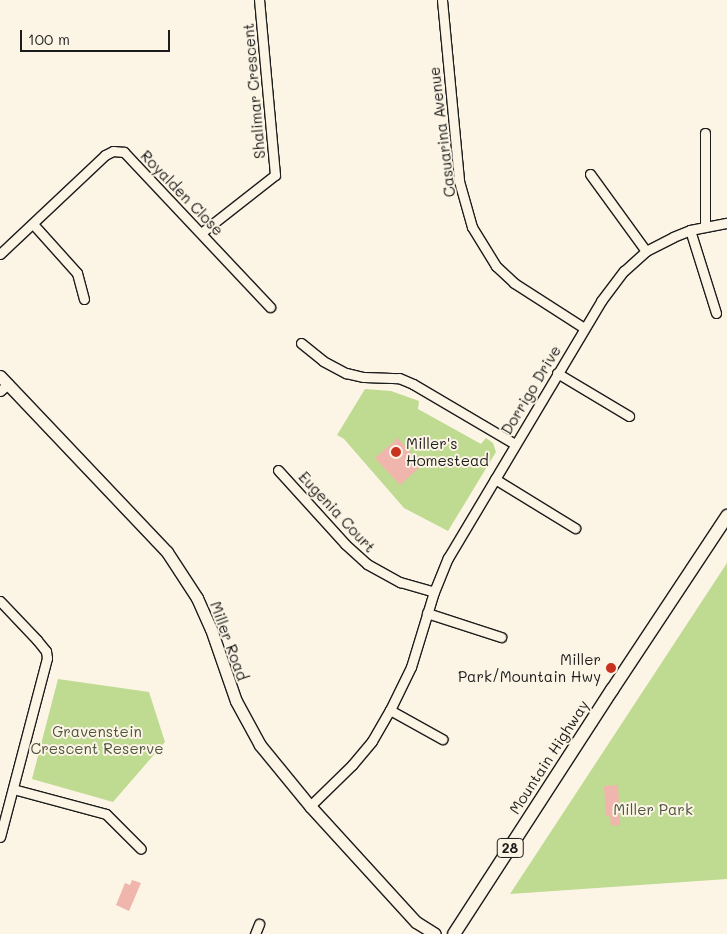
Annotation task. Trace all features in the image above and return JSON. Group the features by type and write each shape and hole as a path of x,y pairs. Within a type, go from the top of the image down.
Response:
{"main road":[{"name":"Miller Road","path":"3,384 167,552 197,598 211,630 236,701 260,746 310,806 421,930 435,934"},
{"name":"Mountain Highway","path":"454,934 727,516"},
{"path":"466,916 466,934"}],"street":[{"name":"Shalimar Crescent","path":"201,233 275,175 259,0"},
{"name":"Casuarina Avenue","path":"442,0 459,181 472,226 496,266 514,283 584,328"},
{"path":"705,133 705,226"},
{"name":"Royalden Close","path":"0,254 105,155 113,151 124,152 270,307"},
{"path":"590,174 646,252"},
{"name":"Dorrigo Drive","path":"310,806 352,765 372,740 390,710 411,668 434,592 448,558 584,328 624,271 646,252 673,236 705,226 727,223"},
{"path":"33,224 77,273 84,299"},
{"path":"690,230 716,313"},
{"path":"301,343 323,362 346,373 364,377 399,378 413,384 516,444"},
{"path":"557,373 629,416"},
{"name":"Eugenia Court","path":"278,470 345,544 366,564 400,582 434,592"},
{"path":"495,479 575,528"},
{"path":"0,601 46,651 46,658 0,837"},
{"path":"427,613 501,637"},
{"path":"390,710 442,739"},
{"path":"13,789 106,814 141,849"},
{"path":"255,934 259,924"}],"green space":[{"path":"365,389 391,391 419,401 418,409 481,444 486,438 493,443 496,452 448,531 404,508 344,439 337,435"},
{"name":"Miller Park","path":"727,563 727,879 510,894"},
{"name":"Gravenstein Crescent Reserve","path":"58,679 149,692 165,742 113,802 32,779"}],"building":[{"name":"Miller's Homestead","path":"398,438 421,466 400,485 375,458"},
{"path":"618,785 620,825 611,826 610,815 606,816 604,786"},
{"path":"132,880 141,883 129,911 116,905 125,883 130,885"}],"place":[{"name":"Miller's Homestead","path":"396,452"},
{"name":"Miller Park/Mountain Hwy","path":"611,668"}]}
